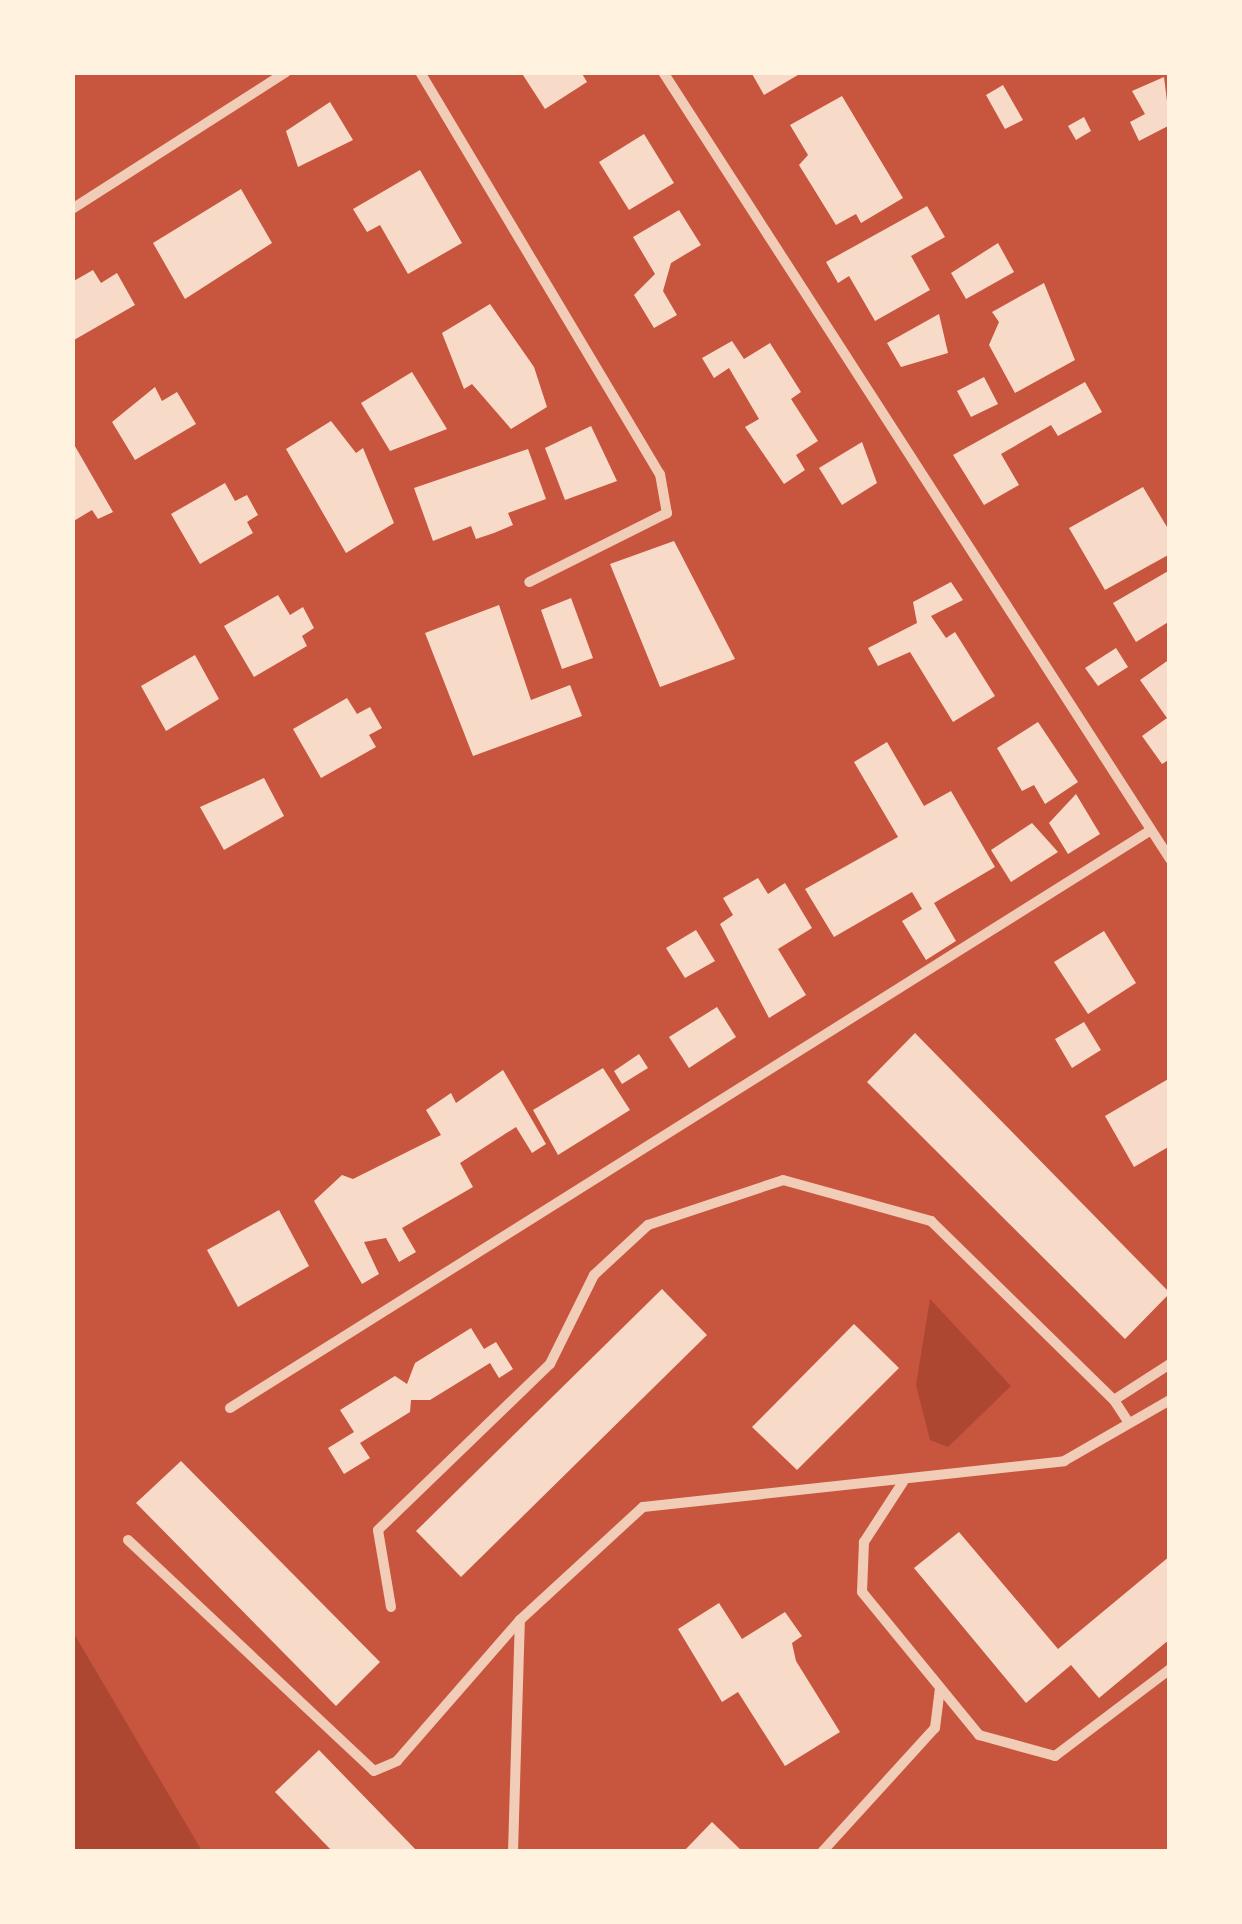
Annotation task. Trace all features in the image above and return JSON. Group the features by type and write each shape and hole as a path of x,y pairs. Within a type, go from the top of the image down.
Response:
{"street":[{"path":"72,209 286,72"},
{"path":"420,72 660,474 667,513 529,582"},
{"path":"663,72 1170,859"},
{"path":"230,1408 1152,830"},
{"path":"391,1607 378,1530 550,1364 594,1275 648,1225 783,1180 931,1221 1114,1400 1130,1423"},
{"path":"1114,1400 1170,1364"},
{"path":"128,1540 374,1772 397,1761 520,1620 643,1507 903,1482 1064,1461 1170,1400"},
{"path":"903,1482 864,1542 862,1592 979,1734 1055,1756 1170,1669"},
{"path":"513,1852 520,1620"},
{"path":"822,1852 935,1728 940,1688"}],"shaded area":[{"path":"930,1299 1011,1386 948,1447 930,1440 916,1385"},
{"path":"73,1632 202,1851 73,1851"}],"building":[{"path":"521,72 581,72 587,82 545,109"},
{"path":"751,72 803,72 764,95"},
{"path":"1164,77 1170,125 1139,141 1130,122 1145,114 1132,91"},
{"path":"1003,85 1023,120 1005,129 986,95"},
{"path":"842,96 903,198 861,223 856,214 836,225 799,165 808,155 790,125"},
{"path":"330,102 353,140 298,167 286,131"},
{"path":"1084,117 1091,131 1076,140 1068,126"},
{"path":"644,134 674,183 629,210 599,162"},
{"path":"420,170 462,243 408,274 380,225 367,232 353,209"},
{"path":"241,189 272,243 185,299 153,243"},
{"path":"927,206 945,237 911,256 930,290 875,321 849,276 838,283 826,262"},
{"path":"679,210 701,245 671,263 663,291 677,315 654,328 634,295 655,274 633,237"},
{"path":"998,243 1014,272 966,299 951,273"},
{"path":"93,270 101,283 117,273 135,305 74,340 72,282"},
{"path":"1044,283 1075,360 1015,393 989,345 999,322 992,312"},
{"path":"490,304 534,367 547,407 511,429 472,384 464,389 442,333"},
{"path":"939,314 948,353 901,367 887,343"},
{"path":"732,341 744,359 770,343 801,392 791,399 818,441 796,455 805,470 784,484 745,427 759,419 729,368 714,378 702,358"},
{"path":"412,372 447,429 390,451 361,403"},
{"path":"984,377 998,404 971,417 957,391"},
{"path":"1085,382 1102,412 1058,436 1051,425 1001,454 1019,485 984,505 953,455"},
{"path":"155,387 162,401 177,392 196,424 135,460 112,422"},
{"path":"331,421 356,453 363,448 394,523 346,553 286,449"},
{"path":"591,426 617,481 565,500 545,448"},
{"path":"72,441 113,512 98,519 92,510 72,522"},
{"path":"862,442 877,483 842,505 819,468"},
{"path":"528,449 546,499 508,513 513,525 494,533 476,539 471,526 433,541 414,488"},
{"path":"225,483 235,501 247,495 258,515 247,522 253,533 200,564 171,514"},
{"path":"1143,487 1170,532 1170,554 1105,590 1069,528"},
{"path":"674,541 735,659 660,687 610,564"},
{"path":"1170,570 1170,621 1136,642 1113,603"},
{"path":"951,582 963,600 931,616 946,638 955,632 995,696 953,722 910,652 878,666 868,648 917,623 913,602"},
{"path":"278,595 290,615 303,607 314,628 302,636 307,646 254,677 224,626"},
{"path":"571,598 593,658 562,669 541,610"},
{"path":"499,605 531,700 570,685 582,716 473,756 425,633"},
{"path":"1116,648 1128,667 1098,686 1085,668"},
{"path":"195,655 219,699 166,731 141,686"},
{"path":"1170,659 1170,759 1162,764 1142,736 1167,718 1140,680"},
{"path":"347,698 357,714 370,707 382,728 369,735 376,747 321,778 293,729"},
{"path":"1038,722 1078,782 1045,804 1034,785 1022,791 997,748"},
{"path":"887,742 924,806 951,791 995,867 934,903 956,941 926,960 902,921 922,909 912,892 834,937 805,889 898,837 854,762"},
{"path":"264,778 284,816 224,850 200,807"},
{"path":"1076,794 1100,834 1068,854 1049,823"},
{"path":"1032,823 1058,852 1011,882 991,850"},
{"path":"758,878 768,894 785,883 812,928 778,949 806,995 769,1018 720,924 733,915 723,898"},
{"path":"696,930 715,961 685,978 666,948"},
{"path":"1104,931 1136,983 1088,1014 1054,962"},
{"path":"717,1007 736,1037 689,1068 669,1037"},
{"path":"1084,1022 1101,1050 1072,1068 1055,1039"},
{"path":"915,1033 1170,1293 1125,1339 867,1082"},
{"path":"639,1054 648,1068 622,1084 614,1071"},
{"path":"603,1068 630,1110 558,1155 533,1110"},
{"path":"503,1070 546,1144 532,1153 516,1127 460,1163 473,1187 402,1228 416,1252 399,1262 386,1238 364,1242 379,1274 362,1284 314,1201 342,1175 353,1179 441,1135 426,1110 451,1093 456,1103"},
{"path":"1170,1078 1170,1146 1134,1167 1105,1116"},
{"path":"279,1210 309,1266 238,1307 207,1250"},
{"path":"662,1289 707,1335 461,1577 416,1531"},
{"path":"854,1324 899,1368 797,1470 752,1427"},
{"path":"471,1328 484,1349 496,1342 513,1369 499,1378 490,1363 430,1400 411,1400 410,1412 360,1443 370,1458 344,1474 328,1448 354,1432 340,1410 395,1376 407,1384 415,1363"},
{"path":"181,1461 380,1662 336,1706 136,1503"},
{"path":"959,1532 1058,1649 1170,1556 1170,1639 1099,1698 1071,1665 1026,1703 914,1568"},
{"path":"719,1603 742,1639 785,1612 802,1636 792,1643 796,1661 840,1732 785,1766 738,1692 722,1702 678,1629"},
{"path":"319,1750 418,1852 333,1852 275,1792"},
{"path":"712,1822 743,1852 683,1852"}]}
